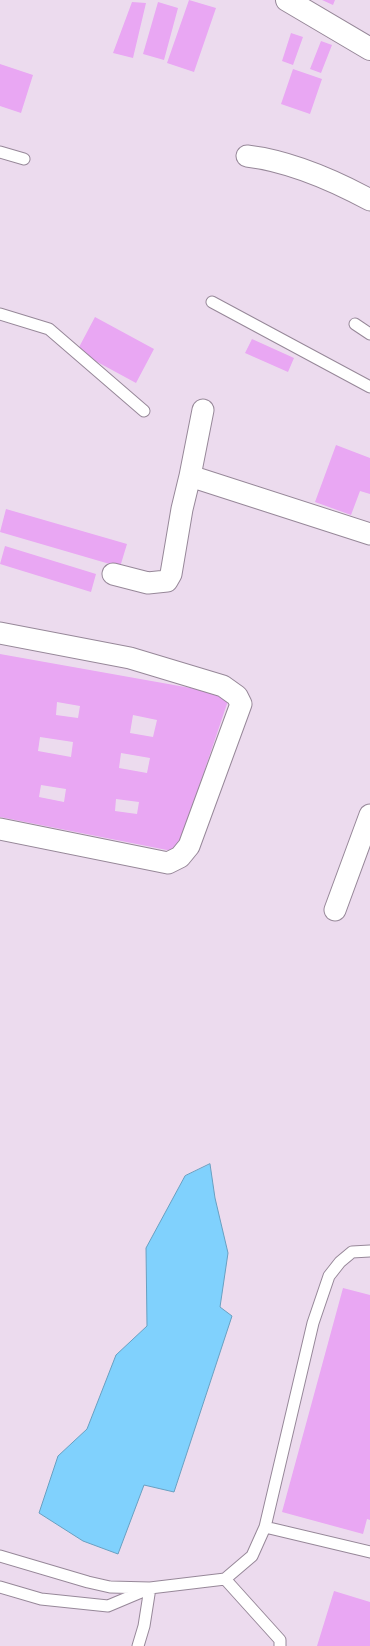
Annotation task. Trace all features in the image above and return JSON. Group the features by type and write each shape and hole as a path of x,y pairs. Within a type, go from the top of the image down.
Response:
{"street":[{"path":"287,0 370,49"},
{"path":"247,156 277,161 344,186 370,200"},
{"path":"113,574 148,583 167,581 171,574 182,509 203,410"},
{"path":"190,476 370,534"},
{"path":"0,633 130,658 223,686 237,696 240,704 189,846 180,857 168,863 0,829"},
{"path":"335,910 370,815"}],"lane":[{"path":"0,152 24,159"},
{"path":"212,302 370,387"},
{"path":"0,314 49,329 144,411"},
{"path":"355,324 370,334"},
{"path":"0,1556 103,1585 150,1588 225,1579 252,1556 265,1526 313,1323 329,1276 340,1262 352,1252 370,1251"},
{"path":"265,1526 370,1552"},
{"path":"225,1579 280,1640 280,1646"},
{"path":"0,1587 41,1599 108,1606 150,1588"},
{"path":"138,1646 144,1626 150,1588"}],"water":[{"path":"210,1164 215,1198 228,1253 220,1307 232,1316 174,1492 144,1485 118,1554 83,1541 39,1513 58,1456 87,1429 116,1355 147,1326 146,1248 185,1176"}],"building":[{"path":"189,0 216,8 194,72 167,63"},
{"path":"322,0 335,0 333,5"},
{"path":"132,2 146,3 133,58 113,53"},
{"path":"158,2 178,8 164,60 143,54"},
{"path":"291,33 303,37 293,65 282,61"},
{"path":"321,41 332,45 321,73 310,69"},
{"path":"0,64 33,75 21,113 0,106"},
{"path":"293,69 322,79 310,114 281,104"},
{"path":"95,317 154,349 136,383 77,351"},
{"path":"252,339 294,358 288,372 245,353"},
{"path":"336,445 370,458 370,494 360,491 351,515 315,502"},
{"path":"6,509 127,544 120,567 0,532"},
{"path":"5,546 96,574 91,592 0,564"},
{"path":"0,654 230,695 177,852 0,817","holes":["57,702 80,706 78,718 56,715","133,715 157,720 153,737 130,733","40,737 73,742 71,757 38,751","121,753 150,758 147,773 119,768","41,785 66,789 64,802 39,797","116,799 139,802 137,814 115,811"]},
{"path":"343,1288 370,1295 370,1520 367,1519 363,1534 282,1512"},
{"path":"334,1591 370,1602 370,1646 317,1646"}]}
